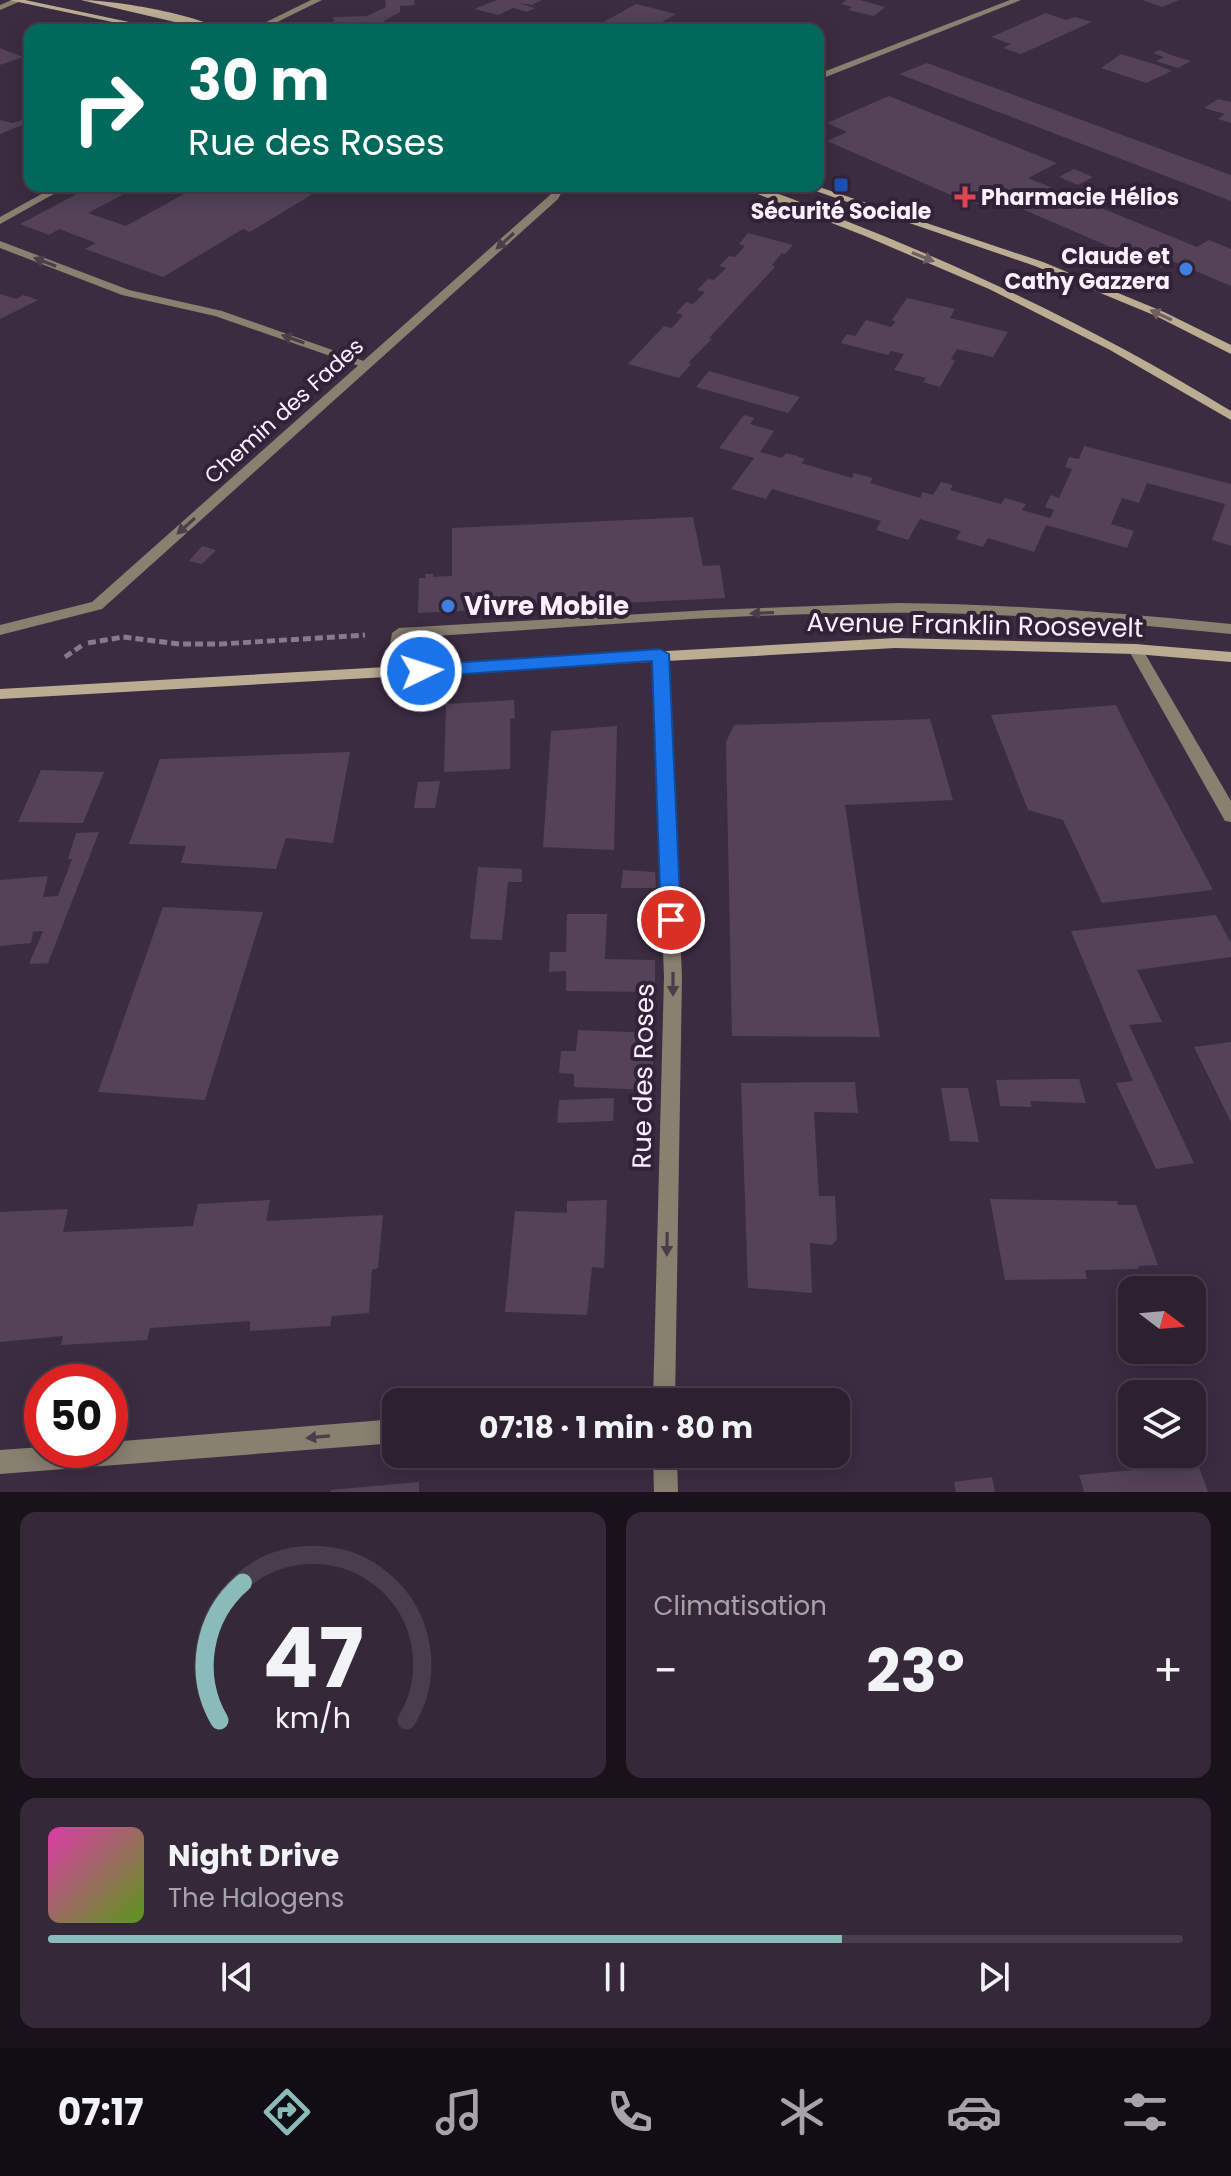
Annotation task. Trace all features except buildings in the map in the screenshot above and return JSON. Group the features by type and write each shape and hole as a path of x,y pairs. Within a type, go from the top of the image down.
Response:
{"street":[{"path":"85,0 198,24"},
{"path":"267,24 318,0"},
{"path":"824,75 1017,0"},
{"path":"0,8 15,1 132,24"},
{"path":"0,221 52,192"},
{"name":"Chemin des Fades","path":"13,628 97,606 557,192"},
{"path":"758,192 1001,288 1131,355 1231,416"},
{"path":"824,192 1039,264 1160,314 1231,350"},
{"path":"851,227 875,209"},
{"path":"0,244 126,293 218,313 366,364"},
{"path":"393,673 399,633 733,614 900,608 1076,614 1231,629"},
{"name":"Avenue Franklin Roosevelt","path":"0,694 895,643 1135,649 1231,657"},
{"path":"1135,649 1231,816"},
{"name":"Rue des Roses","path":"660,654 673,977 664,1388"},
{"path":"0,1462 382,1432"},
{"path":"665,1468 666,1492"}],"path":[{"path":"13,628 50,641 84,644 123,637 179,644 221,644 399,633"}],"place":[{"name":"Sécurité Sociale","path":"841,185"},
{"name":"Pharmacie Hélios","path":"965,197"},
{"name":"Claude et Cathy Gazzera","path":"1186,269"},
{"name":"Vivre Mobile","path":"448,606"}],"route":[{"path":"421,671 660,654 671,920"}]}
